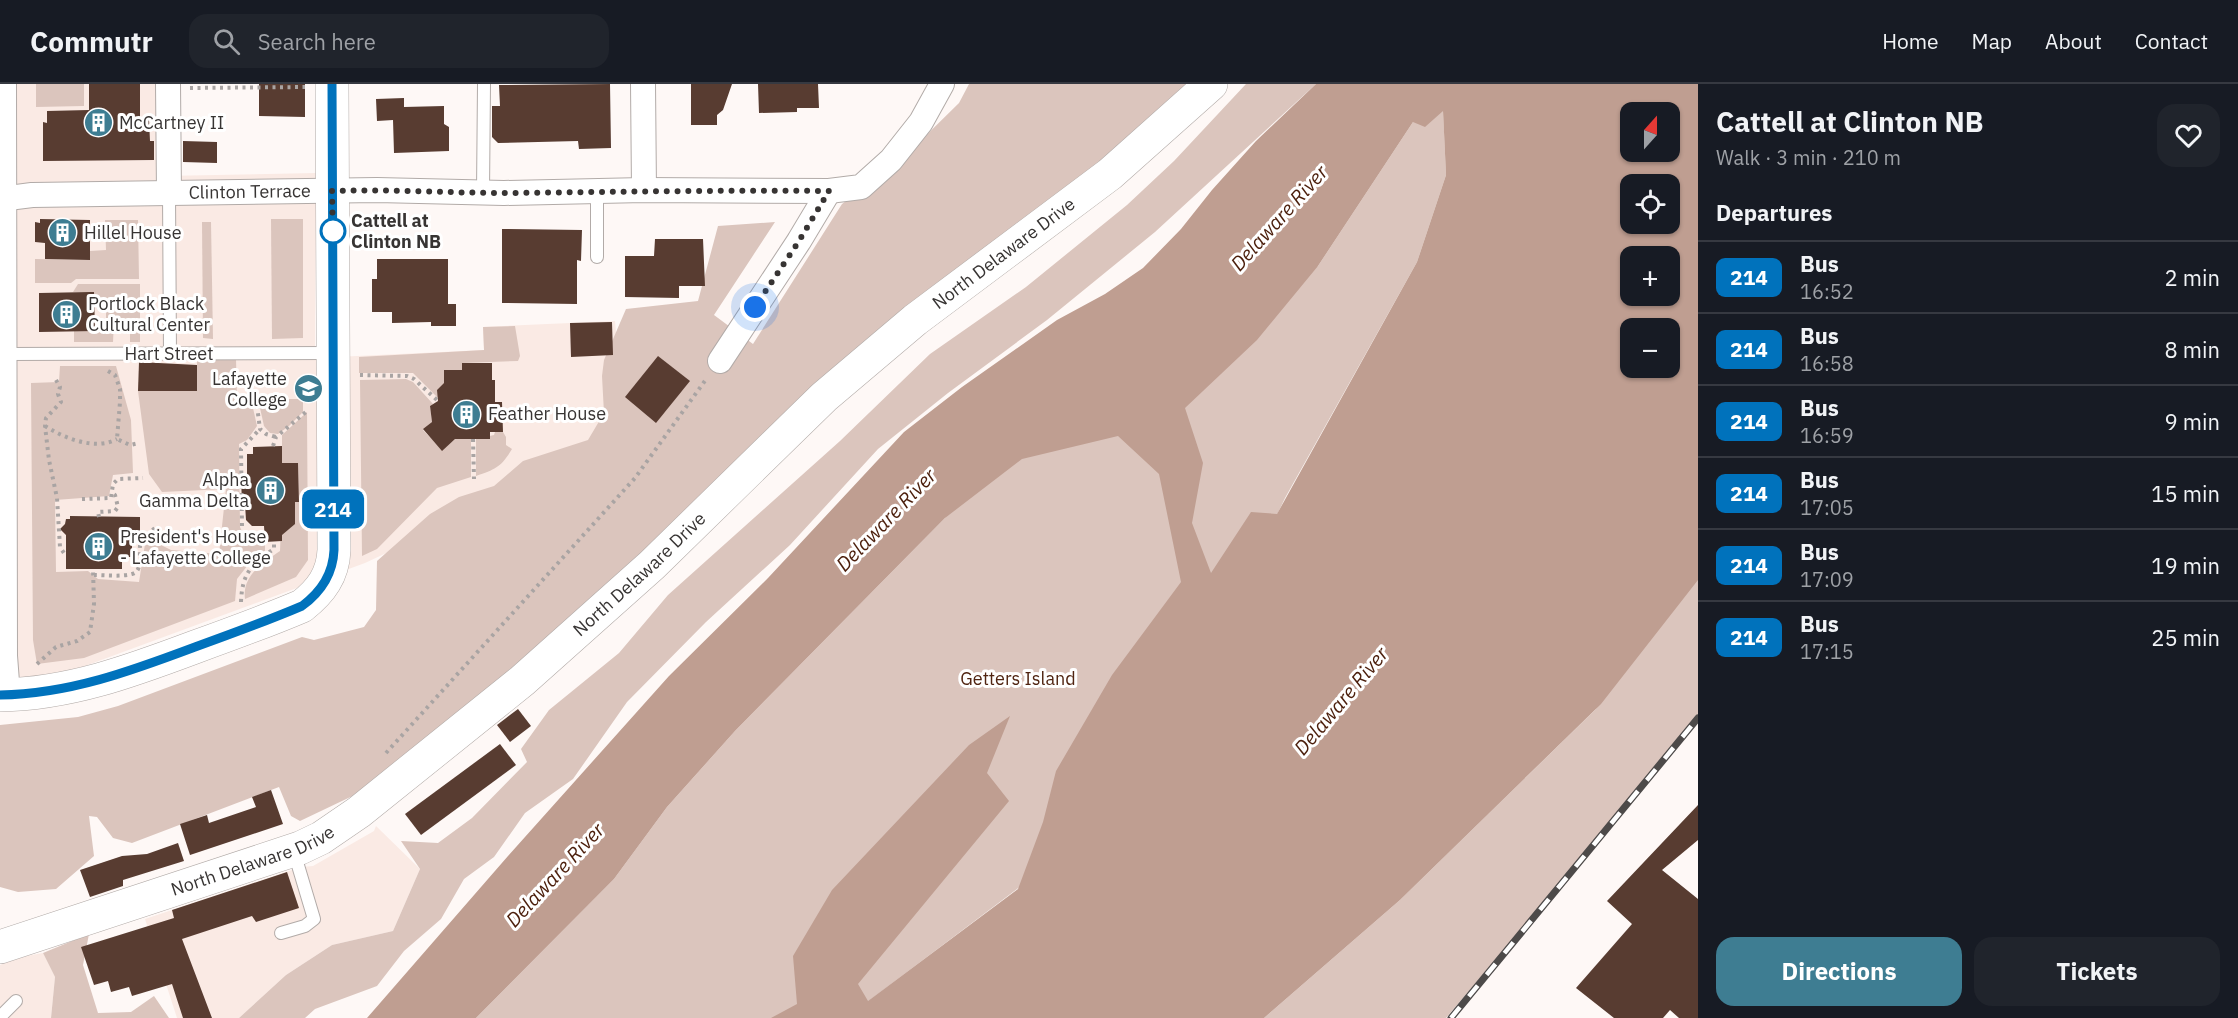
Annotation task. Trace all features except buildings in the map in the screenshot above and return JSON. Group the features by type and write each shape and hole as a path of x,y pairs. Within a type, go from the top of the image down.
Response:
{"main road":[{"name":"North Delaware Drive","path":"0,946 294,851 321,838 359,812 522,681 652,565 833,389 915,320 1110,174 1211,84"},
{"path":"4,695 54,691 84,685 156,662 302,606 313,598 326,580 333,562 334,550 332,191 320,86"}],"street":[{"path":"4,84 2,199 4,695"},
{"path":"643,84 644,190"},
{"name":"Clinton Terrace","path":"2,199 32,195 377,190 829,191 861,187 891,160 921,122 942,84"},
{"path":"168,86 169,193"},
{"path":"720,361 829,191"}],"lane":[{"path":"483,192 484,84"},
{"path":"597,191 597,257"},
{"path":"169,193 170,354"},
{"name":"Hart Street","path":"4,354 333,352"},
{"path":"281,933 305,926 314,919 294,851"},
{"path":"0,1017 16,1001"}],"path":[{"path":"168,86 320,86"},
{"path":"380,759 635,478 720,361"},
{"path":"101,371 112,372 118,382 120,402 117,439"},
{"path":"356,375 407,376 414,379 438,401"},
{"path":"56,380 60,387 58,397 61,402 46,418 45,426 57,498 60,547 66,556"},
{"path":"255,391 260,429 276,437"},
{"path":"273,446 276,437 309,408"},
{"path":"45,426 85,443 105,444 117,439"},
{"path":"242,526 241,449 260,429"},
{"path":"117,439 130,446 140,442"},
{"path":"473,439 474,479"},
{"path":"82,499 111,498 113,484 118,479 143,478"},
{"path":"99,517 98,512 115,511 118,507 115,495 111,492"},
{"path":"94,575 131,575 136,572 139,567 142,538 156,527"},
{"path":"241,595 244,577 251,567 274,549 274,542"},
{"path":"32,669 56,646 78,641 90,632 94,604 93,569"}],"shaded area":[{"name":"Lafayette College","path":"0,84 162,84 163,176 316,173 315,358 484,350 483,327 615,321 618,354 600,449 489,505 365,563 54,677 0,678"},
{"path":"376,826 420,869 393,931 332,945 286,975 239,1018 177,1018 145,919 301,867 313,866 374,831"},
{"path":"43,953 55,977 51,1018 0,1018 0,965 15,958"}],"green space":[{"path":"36,84 84,84 84,106 36,107"},
{"path":"969,84 1192,84 732,472 484,697 363,791 300,821 291,816 279,787 132,843 113,838 97,817 89,816 94,856 56,889 18,892 0,887 0,725 78,717 118,706 302,637 314,640 364,627 376,610 377,561 430,514 459,497 494,486 523,461 588,440 604,413 602,376 604,360 626,309 698,301 718,226 775,222 714,315 753,344 842,204 898,163 959,103"},
{"path":"1246,84 1316,84 1155,232 1047,320 948,393 878,449 790,545 706,622 627,702 573,779 525,813 494,857 464,879 441,919 404,951 377,986 315,1009 305,1018 239,1018 286,975 332,945 393,931 420,869 401,841 438,843 472,818 527,762 521,749 549,710 619,653 668,595 840,441 930,354 1026,287 1127,205 1174,161"},
{"name":"Getters Island","path":"1443,110 1446,175 1417,262 1285,498 1210,656 1151,788 846,1018 476,1018 614,879 667,807 735,731 945,518 964,479 1318,266 1413,122"},
{"path":"271,219 303,219 303,338 272,339"},
{"path":"105,220 138,220 139,279 76,279 71,283 35,283 35,259 90,260 90,251 106,250"},
{"path":"202,222 211,222 213,339 203,338"},
{"path":"78,284 140,284 140,342 130,342 130,321 114,321 113,342 74,342 74,331 106,330 106,299 94,298 94,292 73,292"},
{"path":"515,326 520,356 518,361 463,363 462,370 444,383 438,398 413,373 359,373 359,357 484,350 483,327"},
{"path":"197,359 236,359 237,399 251,399 257,426 247,440 239,444 240,527 247,542 265,542 265,551 251,561 237,579 235,601 84,658 37,664 33,640 31,383 59,382 60,366 116,366 131,420 133,473 113,475 109,496 55,500 56,572 88,571 98,579 139,582 145,544 153,541 171,550 219,554 226,489 162,492 149,474 138,391 197,391"},
{"path":"406,379 413,382 433,404 430,406 432,422 423,430 442,450 455,439 471,439 471,477 437,488 377,549 362,556 360,380"},
{"path":"258,399 303,399 303,412 278,434 270,433 264,426"},
{"path":"307,412 308,560 296,577 245,599 250,576 280,551 281,526 290,528 295,522 295,502 299,502 298,463 282,463 282,435"},
{"path":"495,432 503,432 506,445 512,449 497,467 476,476 476,439 494,435"},
{"path":"1698,578 1698,720 1446,1018 1264,1018 1400,900 1595,710"},
{"path":"89,934 83,965 98,1013 131,1012 154,996 169,1018 51,1018 55,977 43,953"}],"water":[{"name":"Delaware River","path":"1316,84 1698,84 1698,580 1601,704 1400,900 1264,1018 771,1018 797,1004 793,956 832,890 969,745 1010,716 987,773 1009,801 858,984 868,1001 1018,889 1043,822 1056,771 1112,675 1181,582 1159,474 1118,436 1022,459 945,518 735,731 667,807 614,879 476,1018 367,1018 669,676 768,578 904,432 962,387 1057,320 1105,294 1143,268 1181,229 1256,141","holes":["1443,111 1446,175 1417,262 1277,514 1251,512 1211,573 1192,523 1203,463 1185,408 1257,340 1318,266 1413,122 1425,127"]}],"railway":[{"path":"1451,1018 1698,718"}],"bus line":[{"name":"214","path":"0,695 54,691 84,685 156,662 302,606 313,598 326,580 333,562 334,550 332,84"}],"place":[{"name":"McCartney II","path":"98,123"},
{"name":"Cattell at Clinton NB","path":"333,231"},
{"name":"Hillel House","path":"63,233"},
{"name":"Portlock Black Cultural Center","path":"67,314"},
{"name":"Lafayette College","path":"308,389"},
{"name":"Feather House","path":"467,414"},
{"name":"Alpha Gamma Delta","path":"270,490"},
{"name":"President's House - Lafayette College","path":"99,547"}],"route":[{"path":"333,231 333,238 332,191 504,193 644,190 829,191 755,307"}]}
